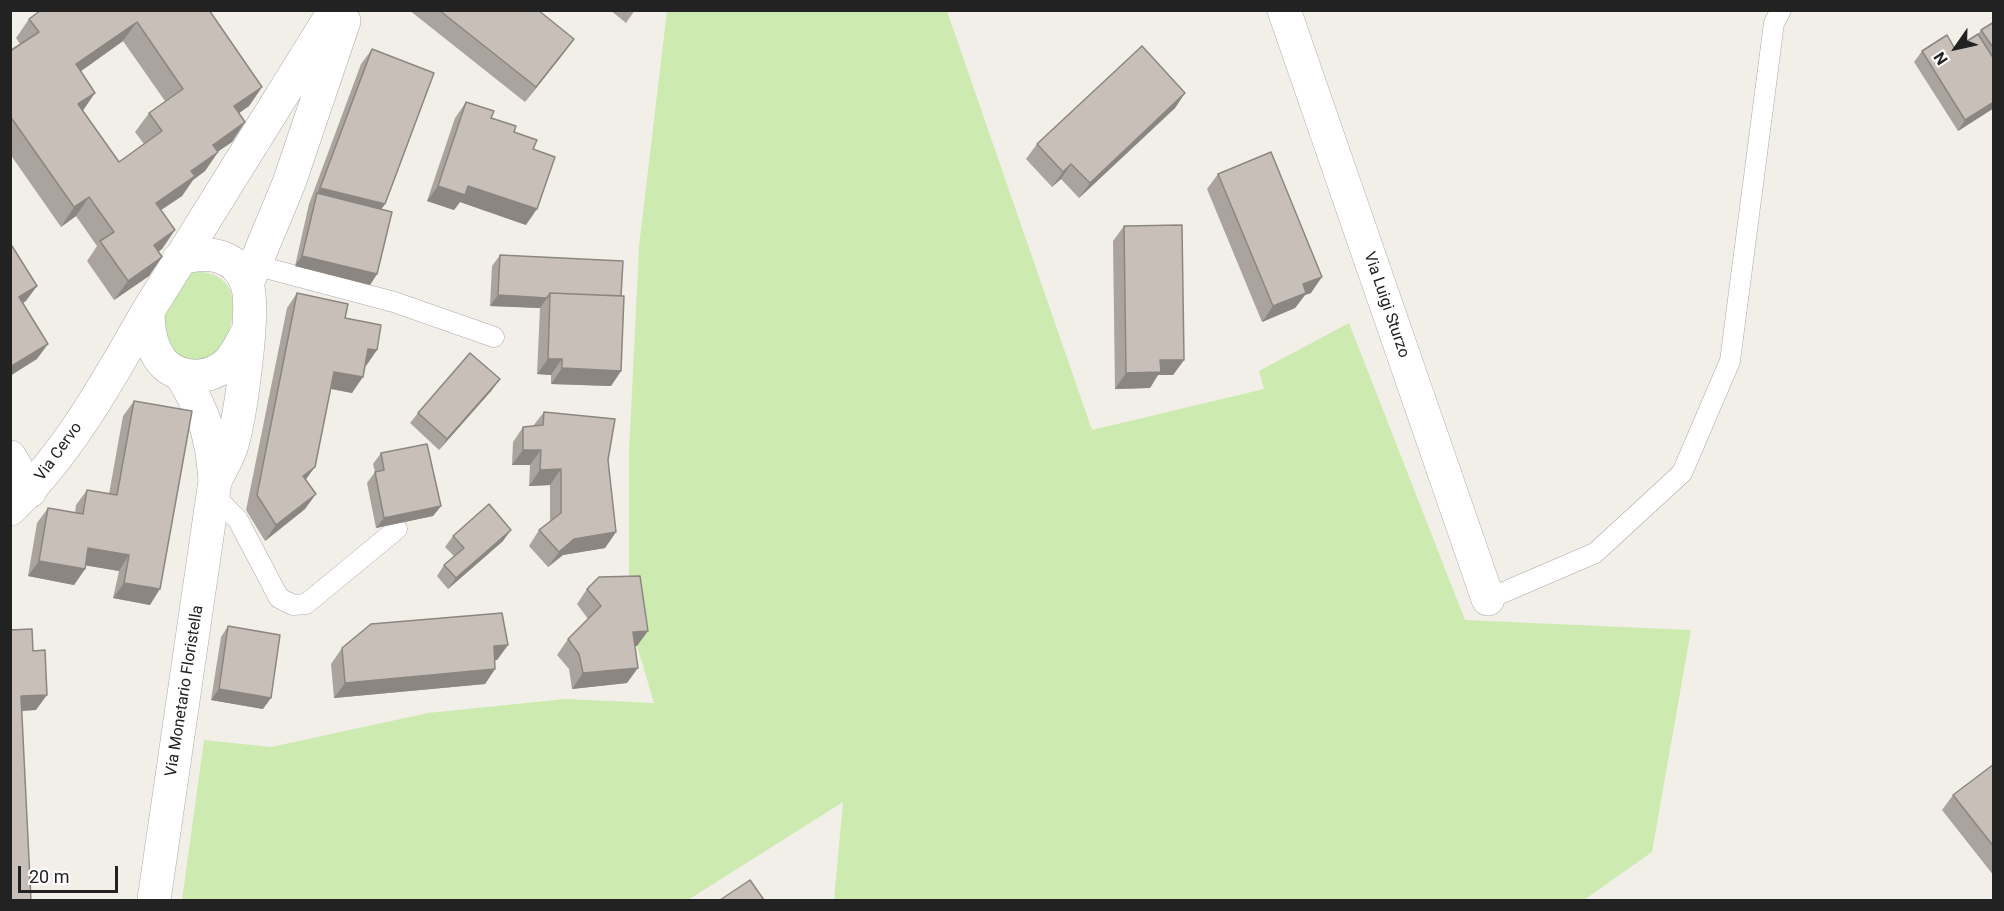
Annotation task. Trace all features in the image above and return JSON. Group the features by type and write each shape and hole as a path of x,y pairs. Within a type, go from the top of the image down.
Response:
{"street":[{"path":"215,488 213,448 203,411 177,373 157,355 148,334 148,311 335,10"},
{"path":"215,488 231,448 244,376 251,307 251,275 289,183 348,10"},
{"name":"Via Luigi Sturzo","path":"1284,10 1488,599"},
{"path":"179,259 198,253 222,255 238,269 251,275"},
{"name":"Via Cervo","path":"20,500 44,475 102,391 148,311"},
{"path":"102,391 144,374 177,373 191,377 212,373 227,364 247,333"},
{"path":"10,457 20,500"},
{"name":"Via Monetario Floristella","path":"154,900 215,488"}],"lane":[{"path":"1488,599 1595,553 1682,473 1730,361 1774,23 1781,10"},
{"path":"251,275 394,302 494,337"},
{"path":"215,488 238,520 279,598 293,605 306,603 397,529"}],"green space":[{"path":"667,11 947,11 1092,430 1264,389 1259,371 1349,323 1465,620 1691,630 1652,852 1584,900 834,900 843,802 688,900 182,900 204,740 271,747 428,713 565,699 654,703 637,646 629,591 629,453 639,246"},
{"path":"196,271 208,273 225,282 232,297 233,306 228,335 223,348 213,356 192,364 168,348 160,315 186,274"}],"building":[{"path":"41,10 209,10 262,87 234,106 245,122 213,145 218,152 191,171 195,176 156,203 175,230 154,245 162,257 128,281 100,241 114,232 89,197 74,207 10,116 10,51 39,32 29,19","holes":["137,22 183,89 149,113 162,131 119,162 78,104 95,93 76,64"]},
{"path":"439,10 538,10 574,39 536,87"},
{"path":"1994,22 1994,49 1981,30"},
{"path":"1978,34 1994,59 1994,102 1965,120 1922,51 1947,35 1955,49"},
{"path":"1142,46 1185,93 1090,183 1071,164 1063,172 1037,144"},
{"path":"372,49 434,73 385,204 320,188"},
{"path":"466,102 494,111 491,118 516,126 514,132 537,140 533,149 555,157 537,209 468,186 465,195 438,186"},
{"path":"1271,152 1322,277 1303,284 1306,293 1273,306 1218,174"},
{"path":"317,193 392,212 377,274 302,256"},
{"path":"1182,225 1184,360 1160,360 1161,372 1126,373 1124,226"},
{"path":"10,246 37,286 19,297 48,344 10,367"},
{"path":"500,255 623,261 621,296 550,293 547,298 498,295"},
{"path":"297,293 348,304 345,318 381,325 377,350 368,349 363,377 334,372 315,467 303,476 316,494 276,525 257,495"},
{"path":"550,293 624,296 621,371 562,368 562,359 548,359"},
{"path":"470,353 500,379 447,439 418,413"},
{"path":"134,401 192,411 160,589 124,583 129,555 88,548 85,569 39,561 48,508 83,514 87,490 117,495"},
{"path":"544,412 615,419 608,460 616,532 574,539 559,552 539,530 561,513 561,469 540,470 541,450 523,450 523,427 543,425"},
{"path":"427,444 441,506 384,518 375,472 384,470 381,453"},
{"path":"489,504 511,530 456,578 444,565 464,548 453,536"},
{"path":"640,576 648,631 633,632 638,668 583,673 579,654 568,639 601,606 587,589 599,577"},
{"path":"502,613 508,645 494,646 495,669 345,683 342,648 371,624"},
{"path":"228,626 280,635 271,698 219,689"},
{"path":"32,629 33,651 45,650 47,695 21,696 31,900 10,900 10,630"},
{"path":"1994,764 1994,847 1953,795"},
{"path":"750,880 764,900 720,900"}]}
